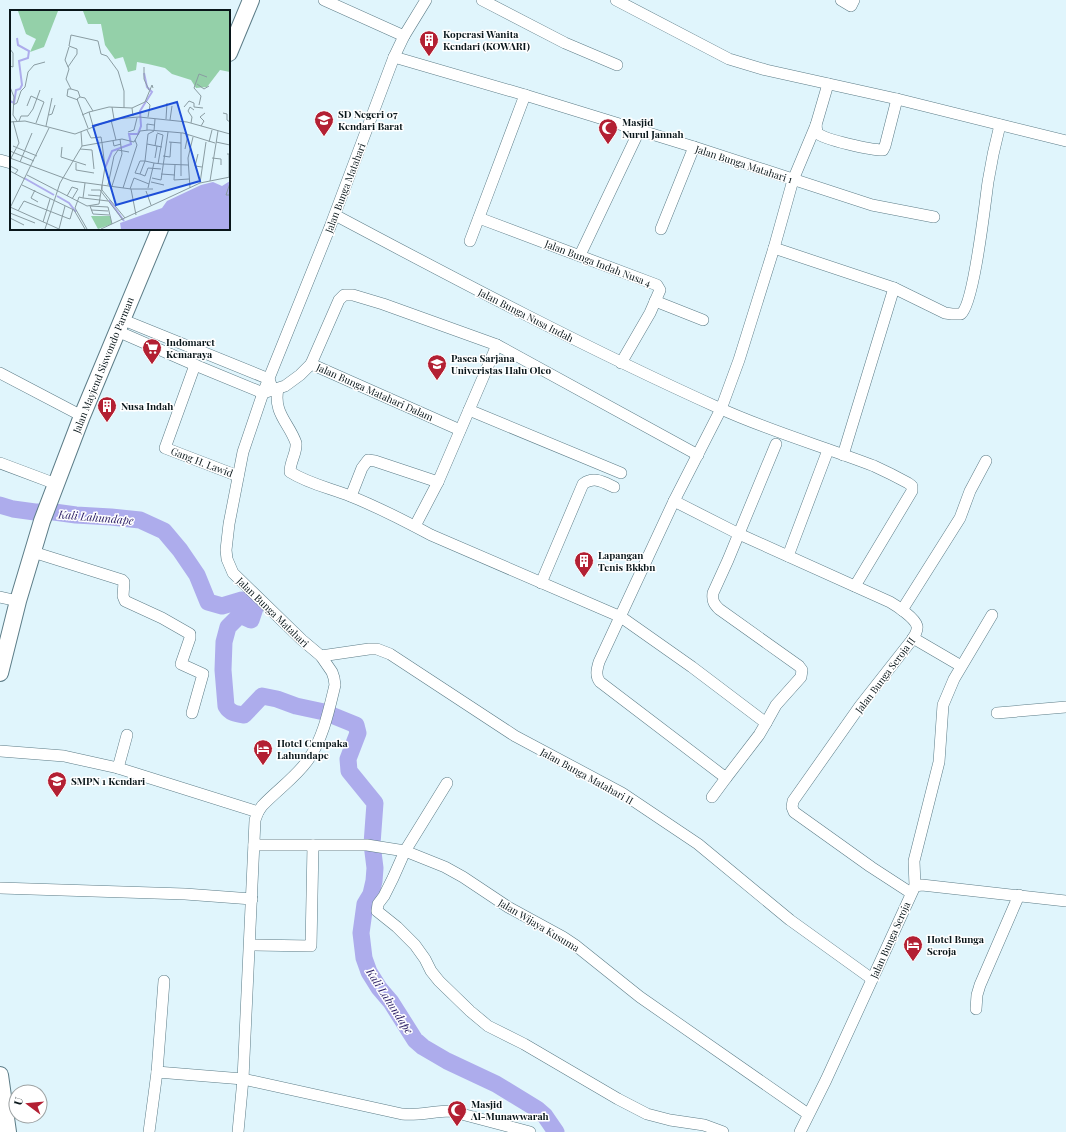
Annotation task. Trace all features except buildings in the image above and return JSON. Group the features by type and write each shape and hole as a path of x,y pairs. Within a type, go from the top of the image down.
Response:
{"highway":[{"path":"230,51 251,0"},
{"name":"Jalan Mayjend Siswondo Parman","path":"0,673 18,600 42,521 82,416 160,230"},
{"path":"0,1075 8,1132"}],"street":[{"path":"324,0 404,36"},
{"name":"Jalan Bunga Matahari","path":"258,812 308,760 320,737 335,685 332,672 321,656 302,640 249,589 233,573 229,565 226,550 238,476 243,452 271,388 394,57 404,36 426,0"},
{"path":"482,0 565,43 617,65"},
{"path":"616,0 729,59 766,70 896,99 1066,140"},
{"path":"841,0 851,6 854,0"},
{"name":"Jalan Bunga Matahari 1","path":"394,57 525,95 694,147 872,205 934,217"},
{"path":"726,778 598,679 597,675 599,662 621,618 674,501 721,409 739,360 774,248 793,180 816,125 828,84"},
{"path":"470,241 525,95"},
{"path":"816,125 817,133 822,136 858,146 883,150 896,99"},
{"path":"774,248 894,288 945,313 957,315 961,314 965,311 970,296 990,168 1000,125"},
{"path":"580,255 639,131"},
{"path":"661,229 694,147"},
{"path":"0,160 10,164"},
{"name":"Jalan Bunga Nusa Indah","path":"335,215 465,284 621,363 721,409 781,433 875,467 908,483 913,489 855,586"},
{"name":"Jalan Bunga Indah Nusa 4","path":"479,218 657,285 660,290 655,301 621,363"},
{"path":"843,455 894,288"},
{"path":"311,364 339,300 347,294 383,304 497,345 698,455"},
{"path":"655,301 703,320"},
{"path":"119,325 271,388 276,396 279,411 296,443 290,464 290,472 299,478 351,496 431,535 621,618 692,667 766,723"},
{"path":"119,325 195,365 271,388"},
{"path":"415,526 438,482 497,345"},
{"name":"Jalan Bunga Matahari Dalam","path":"271,388 291,382 311,364 460,430"},
{"name":"Gang H. Lawid","path":"195,365 165,448 238,476"},
{"path":"0,373 82,416"},
{"path":"469,410 621,473"},
{"path":"712,796 748,750 776,705 801,677 802,670 799,666 720,609 713,602 713,593 776,444"},
{"path":"788,556 828,450"},
{"path":"351,496 362,468 368,460 438,482"},
{"path":"902,610 960,518 966,499 986,461"},
{"path":"0,463 56,484"},
{"path":"541,583 583,484 588,480 598,480 614,487"},
{"name":"Jalan Bunga Seroja II","path":"674,501 739,534 890,602 902,610 917,625 913,638 834,742 793,801 792,807 794,812 871,867 913,890"},
{"path":"33,552 122,580 124,582 123,596 125,602 162,618 190,634 181,664 203,674 192,713"},
{"path":"0,597 18,600"},
{"path":"913,890 914,861 939,762 943,705 961,666 992,615"},
{"path":"913,638 961,666"},
{"name":"Jalan Bunga Matahari II","path":"321,656 369,649 377,649 390,654 515,736 601,781 628,797 698,844 790,920 872,979"},
{"path":"997,713 1066,707"},
{"path":"118,768 127,735"},
{"path":"0,750 64,756 118,768 258,812 254,845 243,1079 238,1132"},
{"path":"447,783 405,851 384,896 378,904 377,911 416,945 426,959 431,971 470,1011 492,1028 524,1044 618,1099 642,1111 659,1118 704,1125 723,1132"},
{"name":"Jalan Wijaya Kusuma","path":"254,845 382,846 405,851 445,867 463,877 514,911 575,945 640,997 808,1114"},
{"path":"250,945 311,946 313,845"},
{"path":"913,890 922,884 1066,901"},
{"path":"0,888 185,894 252,899"},
{"name":"Jalan Bunga Seroja","path":"800,1132 826,1080 913,890"},
{"path":"976,1009 977,995 980,985 1019,895"},
{"path":"149,1132 157,1072 164,981"},
{"path":"157,1072 243,1079 402,1114 418,1115 439,1111 450,1111 530,1132"}],"waterway":[{"name":"Kali Lahundape","path":"0,505 13,509 35,512 54,512 140,520 164,531 180,550 197,575 208,602 222,606 242,600 255,608 251,620 240,615 228,627 224,642 223,670 226,706 229,710 234,713 244,715 262,696 324,712 356,725 358,733 348,759 349,771 375,803 372,844 375,868 374,881 371,894 365,904 361,933 364,958 369,972 379,988 391,1002 415,1040 423,1047 447,1061 496,1084 537,1109 545,1116 556,1132"}],"place":[{"name":"Koperasi Wanita Kendari (KOWARI)","path":"429,57"},
{"name":"SD Negeri 07 Kendari Barat","path":"324,137"},
{"name":"Masjid Nurul Jannah","path":"608,145"},
{"name":"Indomaret Kemaraya","path":"152,365"},
{"name":"Pasca Sarjana Univeristas Halu Oleo","path":"437,381"},
{"name":"Nusa Indah","path":"107,423"},
{"name":"Lapangan Tenis Bkkbn","path":"584,578"},
{"name":"Hotel Cempaka Lahundape","path":"263,766"},
{"name":"SMPN 1 Kendari","path":"57,798"},
{"name":"Hotel Bunga Seroja","path":"913,962"},
{"name":"Masjid Al-Munawwarah","path":"457,1127"}]}
